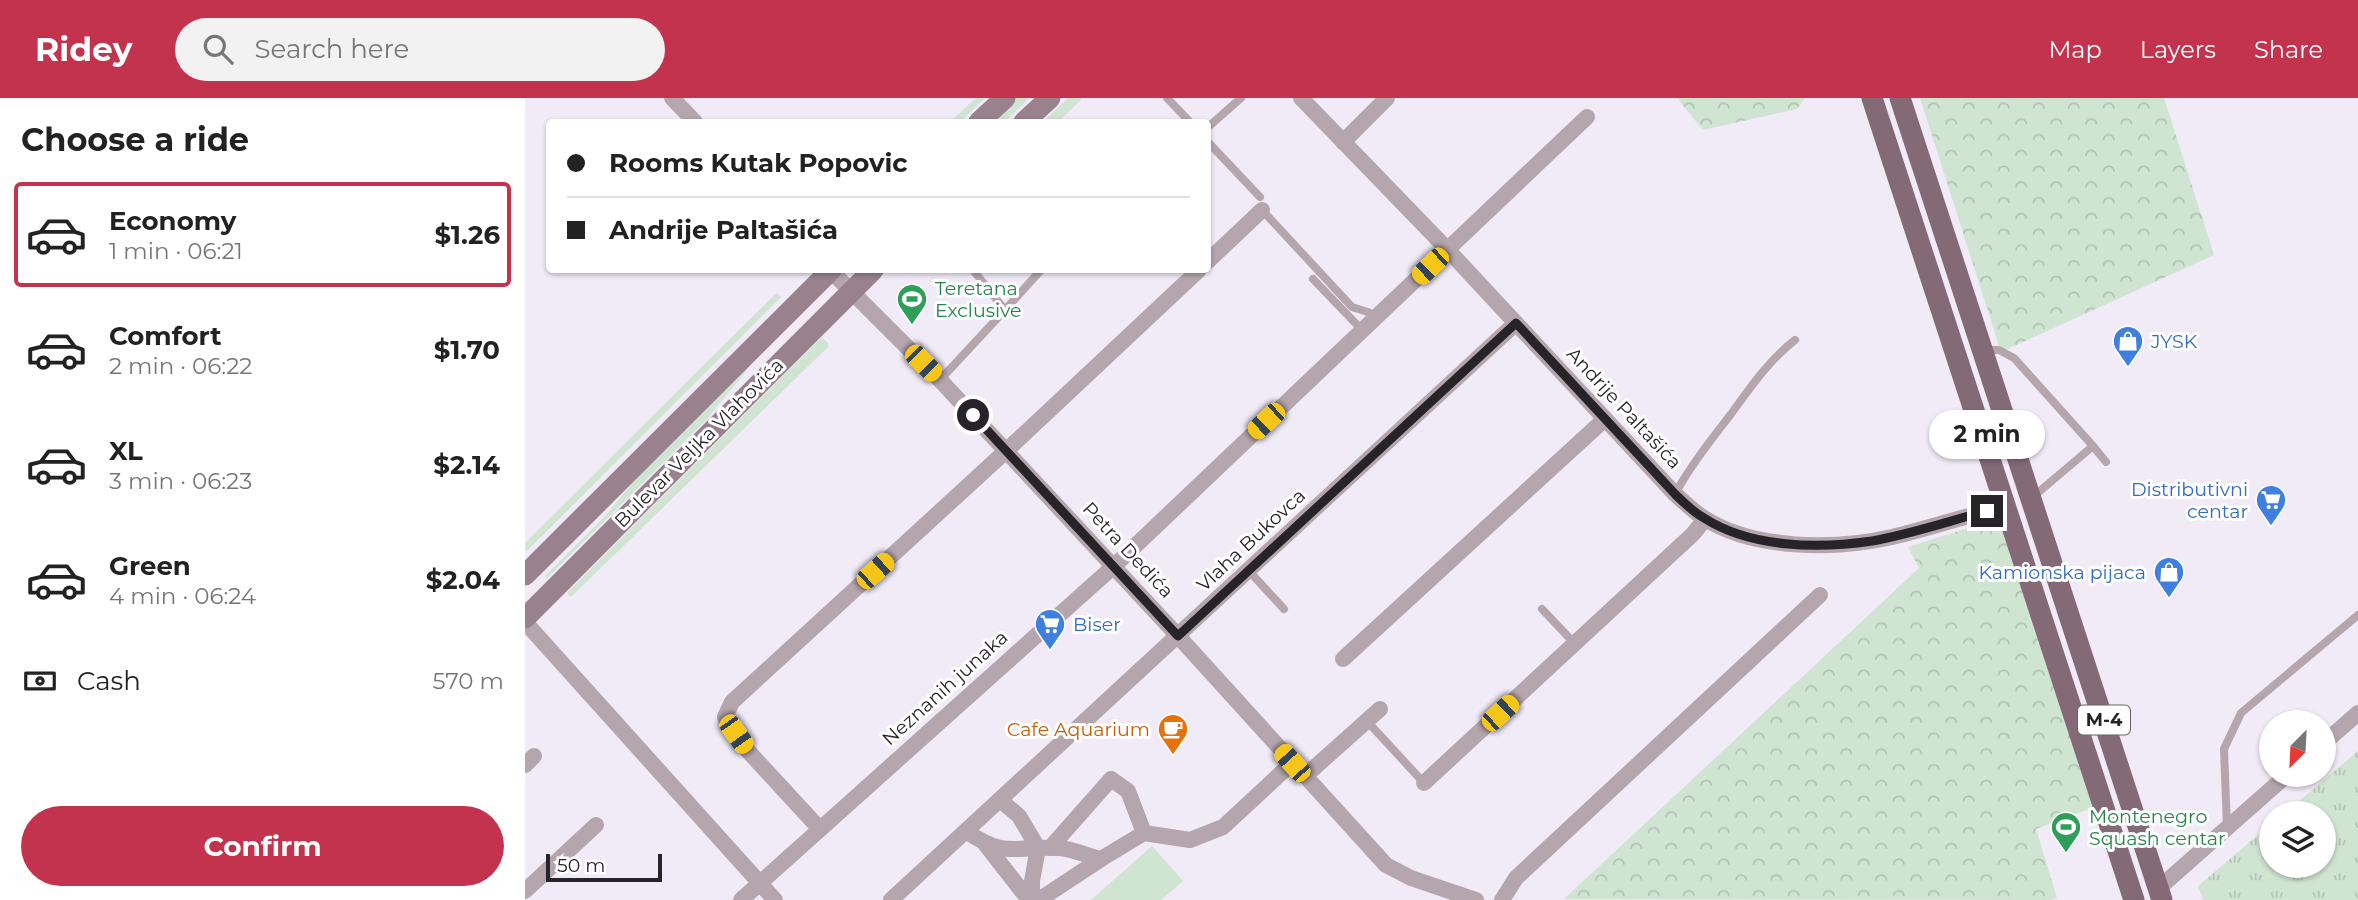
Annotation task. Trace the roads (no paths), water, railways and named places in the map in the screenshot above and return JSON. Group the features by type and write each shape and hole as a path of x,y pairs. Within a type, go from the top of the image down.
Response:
{"main road":[{"path":"982,119 1005,98"},
{"path":"1027,119 1050,98"},
{"name":"M-4","path":"1872,98 2006,507 2130,899"},
{"name":"M-4","path":"1900,98 2161,894"},
{"name":"Bulevar Veljka Vlahovića","path":"525,575 827,273"},
{"name":"Bulevar Veljka Vlahovića","path":"525,620 870,273"}],"street":[{"path":"672,98 692,119"},
{"name":"Andrije Paltašića","path":"1301,98 1447,249 1675,494 1705,519 1757,539 1838,544 1892,537 2006,507"},
{"path":"1343,142 1387,98"},
{"name":"Neznanih junaka","path":"741,900 1114,566 1587,117"},
{"path":"1211,258 1261,204"},
{"name":"Petra Dedića","path":"833,273 940,380 1114,566 1386,865 1411,878 1476,900"},
{"path":"819,828 748,751 725,718 732,702 1196,273"},
{"name":"Vlaha Bukovca","path":"903,896 966,831 1516,323"},
{"path":"1343,659 1605,419"},
{"path":"1425,783 1693,534 1705,519"},
{"path":"1502,900 1516,878 1819,596"},
{"path":"525,620 775,900"},
{"path":"1305,776 1380,709"},
{"path":"2336,732 2358,713"},
{"path":"1039,900 1144,833 1190,840 1223,827 1292,763"},
{"path":"1030,900 1032,881 1044,848 1111,779 1128,791 1144,833"},
{"path":"2161,894 2227,827 2272,788"},
{"path":"1000,800 1019,816 1044,848"},
{"path":"525,891 596,825"},
{"path":"966,831 986,845 1030,900"},
{"path":"986,845 1011,851 1063,848 1101,859"}],"lane":[{"path":"1167,98 1187,119"},
{"path":"1211,124 1241,98"},
{"path":"1211,146 1352,307 1377,316"},
{"path":"974,273 1005,310"},
{"path":"940,380 1038,273"},
{"path":"1313,279 1362,330"},
{"path":"1675,494 1689,470 1753,384 1795,340"},
{"path":"1983,350 1999,350 2014,358 2106,462"},
{"path":"2031,498 2092,446"},
{"path":"1249,570 1283,609"},
{"path":"1542,609 1575,644"},
{"path":"2227,827 2224,749 2241,713 2358,615"},
{"path":"1366,720 1425,783"}],"place":[{"name":"Teretana Exclusive","path":"912,326"},
{"name":"JYSK","path":"2128,368"},
{"name":"Distributivni centar","path":"2271,527"},
{"name":"Kamionska pijaca","path":"2169,599"},
{"name":"Biser","path":"1050,651"},
{"name":"Cafe Aquarium","path":"1173,756"},
{"name":"Montenegro Squash centar","path":"2066,854"}]}
